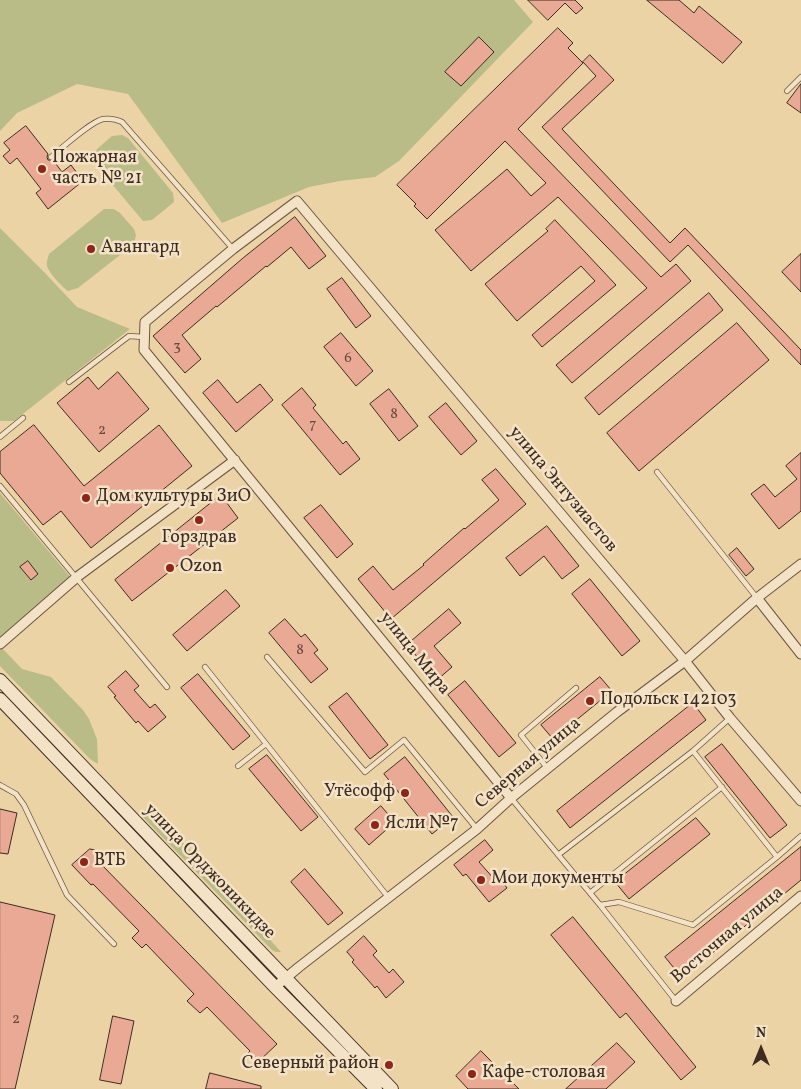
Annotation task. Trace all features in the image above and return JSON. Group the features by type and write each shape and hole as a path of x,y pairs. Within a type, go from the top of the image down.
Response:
{"main road":[{"name":"улица Орджоникидзе","path":"0,680 392,1089"},
{"name":"улица Орджоникидзе","path":"0,699 275,987 376,1089"}],"street":[{"name":"улица Энтузиастов","path":"233,249 297,201 801,801"},
{"name":"улица Мира","path":"233,249 145,322 144,350 511,798"},
{"path":"0,644 77,578 235,460"},
{"name":"Северная улица","path":"275,987 477,829 511,798 617,712 685,661 757,598 801,564"},
{"path":"757,598 801,654"},
{"name":"Восточная улица","path":"676,1001 801,896"}],"lane":[{"path":"787,92 801,77"},
{"path":"51,157 91,125 102,119 114,118 122,122 233,249"},
{"path":"69,382 128,336 145,338"},
{"path":"0,437 24,418"},
{"path":"657,472 757,598"},
{"path":"0,486 168,687"},
{"path":"267,657 365,772 404,740 477,829"},
{"path":"205,667 388,897"},
{"path":"548,769 520,735 576,688"},
{"path":"558,855 693,751 730,718"},
{"path":"238,766 266,744"},
{"path":"693,751 777,857"},
{"path":"0,785 16,794 24,805 67,895 114,944"},
{"path":"590,893 722,787"},
{"name":"улица Мира","path":"511,798 600,905 676,1001"},
{"path":"600,905 619,902 693,925 801,836"}],"green space":[{"path":"0,0 514,0 533,22 399,161 375,177 309,187 222,223 128,94 77,84 17,113 0,131"},
{"path":"122,135 128,138 173,193 174,202 152,220 143,221 96,165 94,157 97,149 112,136"},
{"name":"Авангард","path":"104,209 114,209 120,213 134,229 136,235 134,244 78,288 68,291 48,269 49,254"},
{"path":"0,228 77,307 130,329 14,421 0,421"},
{"path":"0,493 72,579 0,641"},
{"path":"1,647 22,669 51,677 83,710 97,739 98,764 90,759 0,666"},
{"path":"145,810 159,815 281,952 272,950 140,814 141,811"}],"building":[{"path":"528,0 575,0 583,8 576,14 565,3 548,20"},
{"path":"647,0 679,0 694,13 699,6 742,42 723,63"},
{"path":"558,28 573,43 568,48 583,63 518,129 661,277 676,264 691,281 572,383 556,365 647,288 558,197 471,271 435,230 507,169 531,196 546,183 505,141 427,219 414,206 416,204 397,185"},
{"path":"479,37 494,52 461,86 445,72"},
{"path":"590,55 614,80 562,129 670,243 685,228 801,350 801,365 688,245 670,262 542,127 596,76 583,62"},
{"path":"801,84 801,113 787,103"},
{"name":"Пожарная часть № 21","path":"26,126 48,154 48,160 53,160 62,172 71,165 83,181 48,209 36,193 41,189 17,158 10,164 3,156 10,150 4,143"},
{"path":"295,217 326,256 309,269 291,247 216,306 182,335 201,359 185,373 153,336 243,258"},
{"path":"555,220 616,285 542,347 532,335 595,281 581,266 517,321 485,284 548,231 546,229"},
{"path":"801,254 801,292 782,272"},
{"path":"342,278 371,316 356,328 327,289"},
{"path":"709,293 723,310 599,415 585,398"},
{"path":"737,323 769,360 639,471 607,433"},
{"path":"341,333 373,371 356,386 324,347"},
{"path":"118,372 149,409 99,452 57,403 88,377 98,389"},
{"path":"218,380 237,403 260,384 273,400 236,432 203,393"},
{"path":"302,388 316,405 313,408 343,444 346,441 360,459 340,475 282,405"},
{"path":"389,389 418,426 399,441 370,404"},
{"path":"446,403 477,441 461,455 429,417"},
{"name":"Дом культуры ЗиО","path":"34,425 84,486 159,425 192,466 91,548 61,511 43,525 0,473 0,452"},
{"path":"801,453 801,511 779,529 751,494 764,484 775,497 797,479 786,466"},
{"path":"496,469 526,504 391,619 358,579 373,566 393,590 499,500 482,480"},
{"path":"221,495 238,518 132,601 115,580"},
{"path":"321,505 353,544 337,558 304,518"},
{"path":"547,526 579,566 562,579 544,556 520,576 506,558"},
{"path":"737,548 754,569 746,576 729,555"},
{"path":"28,561 38,574 31,580 20,567"},
{"path":"590,579 640,641 622,656 572,594"},
{"path":"226,590 240,606 187,651 173,635"},
{"path":"449,609 461,623 434,646 452,667 437,680 407,645"},
{"path":"285,619 301,637 305,634 318,650 314,653 328,669 311,683 269,633"},
{"path":"126,671 139,686 134,690 150,708 155,704 166,717 148,732 138,721 136,723 108,687"},
{"path":"198,674 250,736 233,750 181,688"},
{"path":"600,677 612,691 553,739 541,725"},
{"path":"465,681 516,743 499,757 448,695"},
{"path":"347,693 388,745 370,759 329,707"},
{"path":"693,703 706,720 570,828 557,811"},
{"path":"722,744 787,825 770,838 705,757"},
{"path":"267,755 318,817 301,831 249,769"},
{"path":"405,757 453,817 432,834 384,774"},
{"name":"Ясли №7","path":"381,806 395,822 369,845 355,829"},
{"path":"0,809 17,813 8,854 0,853"},
{"path":"696,818 710,834 629,899 615,882"},
{"path":"485,840 493,850 479,862 495,880 499,877 507,888 489,902 466,874 463,876 454,865"},
{"path":"801,847 801,880 682,978 665,957"},
{"path":"90,849 95,850 97,860 277,1044 256,1064 247,1054 250,1051 207,1007 200,1013 187,1001 194,994 146,944 142,948 132,938 139,931 72,865"},
{"path":"305,869 343,913 328,925 291,882"},
{"path":"0,902 55,915 15,1089 0,1089"},
{"path":"573,917 696,1067 681,1080 626,1013 620,1018 551,935"},
{"path":"364,936 377,951 373,955 389,973 393,969 404,982 386,998 377,986 375,988 352,962 354,960 347,952"},
{"path":"113,1016 134,1021 121,1084 100,1080"},
{"path":"617,1043 635,1062 606,1089 566,1089"},
{"path":"481,1051 519,1089 468,1089 456,1076"},
{"path":"210,1073 261,1086 261,1089 206,1089"}],"place":[{"name":"Пожарная часть № 21","path":"42,169"},
{"name":"Авангард","path":"91,249"},
{"name":"Дом культуры ЗиО","path":"86,498"},
{"name":"Горздрав","path":"199,520"},
{"name":"Ozon","path":"170,568"},
{"name":"Подольск 142103","path":"590,701"},
{"name":"Утёсофф","path":"405,793"},
{"name":"Ясли №7","path":"375,825"},
{"name":"ВТБ","path":"84,862"},
{"name":"Мои документы","path":"481,880"},
{"name":"Северный район","path":"389,1065"},
{"name":"Кафе-столовая","path":"472,1074"}]}
